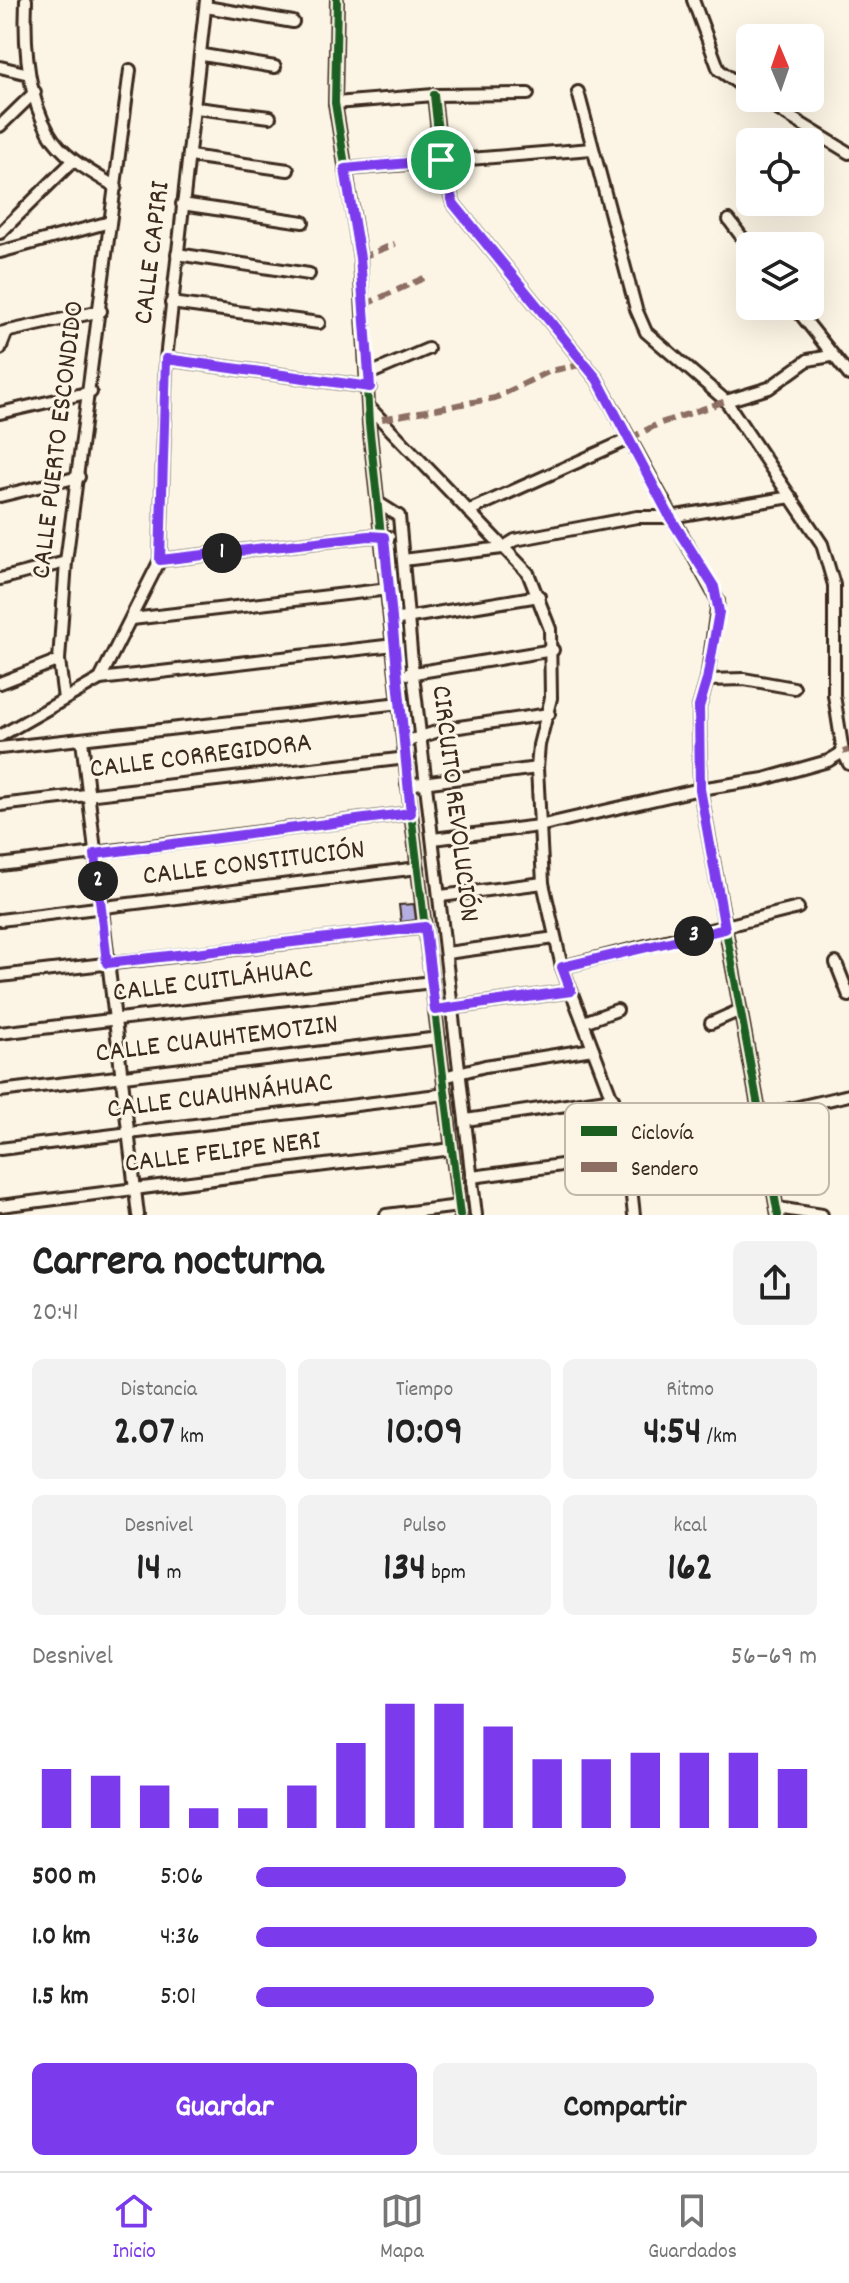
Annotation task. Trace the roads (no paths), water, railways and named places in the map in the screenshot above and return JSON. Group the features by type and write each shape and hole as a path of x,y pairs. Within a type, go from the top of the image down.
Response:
{"street":[{"name":"CIRCUITO REVOLUCIÓN","path":"337,0 335,103 360,258 369,407 407,758 407,785 460,1210"},
{"path":"693,0 719,70 736,82"},
{"path":"23,1 29,74 49,134 73,161 116,187"},
{"path":"206,4 293,22"},
{"name":"CALLE CAPIRI","path":"160,560 166,359 182,204 203,55 206,4"},
{"path":"203,55 275,67"},
{"path":"0,67 29,74"},
{"name":"CALLE PUERTO ESCONDIDO","path":"64,699 59,660 66,562 91,392 130,70"},
{"path":"0,126 35,92"},
{"path":"578,92 636,309 646,332 726,401 822,544 834,585 834,695 843,752 849,764"},
{"path":"335,103 434,95 528,94"},
{"path":"434,95 441,160 453,203 597,379 670,517 714,587 718,601 707,680 699,707 700,789 738,1011 757,1103"},
{"path":"196,108 270,117"},
{"path":"782,112 849,153"},
{"path":"345,169 592,149"},
{"path":"190,156 288,170"},
{"path":"0,233 73,161"},
{"path":"182,204 303,222"},
{"path":"729,220 738,232"},
{"path":"0,252 110,222"},
{"path":"177,254 309,274"},
{"path":"171,303 319,323"},
{"path":"0,349 3,332 101,311"},
{"path":"804,320 849,375"},
{"path":"369,374 428,349"},
{"path":"726,401 769,388 808,360 831,356"},
{"path":"166,359 370,387"},
{"path":"0,413 91,392"},
{"path":"369,407 528,573 539,596 553,650 549,714 539,745 537,768 543,883 562,967 615,1103"},
{"path":"468,511 629,439"},
{"path":"0,496 79,477"},
{"path":"403,560 502,548 515,540 637,517 670,517 791,497"},
{"name":"CIRCUITO REVOLUCIÓN","path":"380,504 399,516 413,674 476,1215"},
{"path":"100,679 160,560 369,536 401,537"},
{"path":"0,579 66,562"},
{"path":"132,619 389,589"},
{"path":"393,620 539,596"},
{"path":"0,736 100,679 394,645"},
{"path":"398,676 553,650"},
{"path":"0,683 59,660"},
{"path":"707,680 744,679 794,688"},
{"path":"0,748 400,703"},
{"path":"405,742 445,729 549,714"},
{"path":"82,740 138,1215"},
{"path":"433,839 539,826 700,789 764,779 828,761 843,752"},
{"name":"CALLE CORREGIDORA","path":"0,805 407,758"},
{"path":"407,785 537,768"},
{"path":"0,865 411,813"},
{"name":"CALLE CONSTITUCIÓN","path":"0,920 418,868"},
{"path":"441,896 543,883"},
{"path":"562,967 725,929 798,908"},
{"path":"0,976 425,927"},
{"path":"447,953 555,938"},
{"path":"836,963 849,996"},
{"name":"CALLE CUITLÁHUAC","path":"0,1033 432,982"},
{"path":"435,1010 571,991"},
{"path":"584,1022 617,1010"},
{"path":"711,1023 738,1011"},
{"name":"CALLE CUAUHTEMOTZIN","path":"0,1091 439,1038"},
{"path":"444,1077 485,1066 593,1049"},
{"name":"CALLE CUAUHNÁHUAC","path":"0,1149 446,1094"},
{"path":"815,1103 849,1095"},
{"path":"580,1103 613,1098"},
{"path":"466,1120 565,1105"},
{"name":"CALLE FELIPE NERI","path":"0,1206 452,1149"},
{"path":"472,1177 565,1165"},
{"path":"632,1195 634,1215"},
{"path":"386,1215 460,1210"},
{"path":"778,1211 822,1215"}]}
